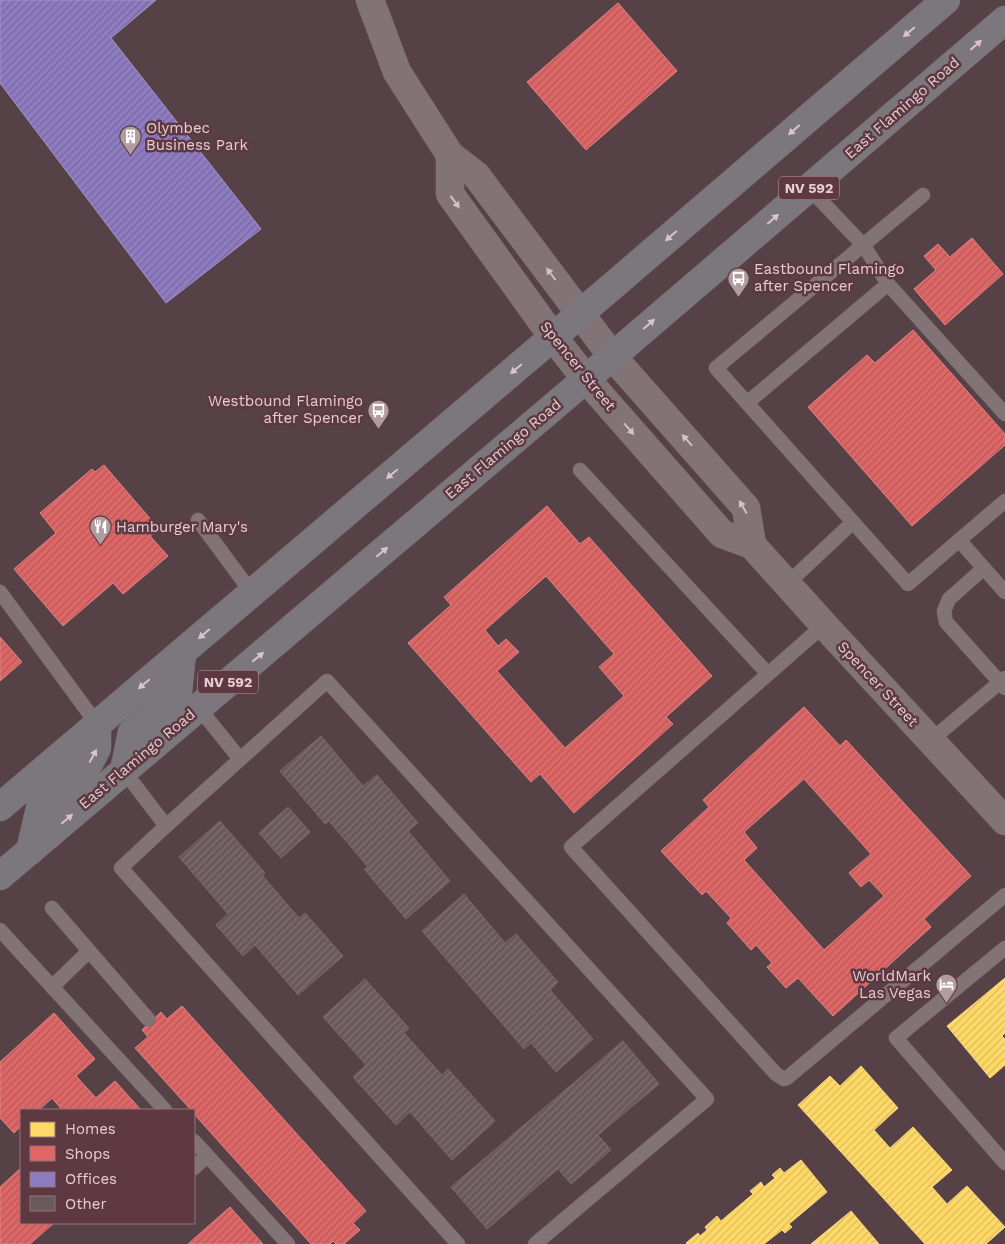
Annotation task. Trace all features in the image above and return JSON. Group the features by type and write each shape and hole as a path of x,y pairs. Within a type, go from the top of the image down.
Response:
{"main road":[{"path":"0,807 946,0"},
{"name":"East Flamingo Road","path":"0,876 586,379 1005,20"},
{"path":"124,771 132,732 178,692 182,653"},
{"path":"30,851 40,808 86,769 97,748 97,724"}],"street":[{"path":"370,0 397,72 450,156 476,174 612,356 746,508 752,545"},
{"name":"Spencer Street","path":"450,156 450,194 553,337 586,379 722,534 752,545 1005,821"}],"lane":[{"path":"808,188 864,246 888,284 1005,414"},
{"path":"923,195 716,368 908,584 1005,501"},
{"path":"746,403 888,284"},
{"path":"580,470 768,674"},
{"path":"198,520 252,592"},
{"path":"787,584 853,522"},
{"path":"959,540 1005,592"},
{"path":"930,741 1003,683 946,622 944,611 950,599 984,568"},
{"path":"0,592 97,724"},
{"path":"824,625 571,847 776,1074 784,1079 788,1078 1005,895"},
{"path":"458,1244 121,868 327,681 706,1099 535,1244"},
{"path":"198,707 240,759"},
{"path":"124,771 166,826"},
{"path":"52,908 148,1019"},
{"path":"0,930 164,1109"},
{"path":"1005,948 896,1038 1005,1163"},
{"path":"52,987 89,951"},
{"path":"195,1142 288,1244"},
{"path":"195,1167 207,1156"}],"building: Homes":[{"path":"1005,978 1005,1033 1002,1036 1005,1039 1005,1065 990,1078 947,1026"},
{"path":"861,1066 898,1108 874,1130 890,1148 913,1127 952,1170 932,1187 947,1204 967,1186 1005,1227 986,1244 925,1244 798,1105 830,1076 840,1086"},
{"path":"801,1160 827,1192 789,1224 792,1227 785,1233 782,1230 764,1244 686,1243 698,1233 700,1236 707,1230 705,1227 717,1216 721,1221 753,1194 750,1191 761,1182 764,1187 775,1178 772,1175 780,1168 784,1173"},
{"path":"851,1211 879,1244 811,1244"}],"building: Shops":[{"path":"618,3 677,71 586,150 527,82"},
{"path":"972,238 1003,274 945,325 914,289 936,270 924,256 938,244 950,257"},
{"path":"913,330 1005,434 1005,445 912,526 808,407 867,355 875,363"},
{"name":"Hamburger Mary's","path":"104,465 159,529 150,536 168,556 123,594 113,583 63,626 14,569 56,533 40,513 92,469 95,472"},
{"path":"547,506 580,544 589,537 712,676 666,717 673,724 574,813 540,774 531,782 408,643 451,605 444,597","holes":["546,576 614,654 599,667 624,696 565,748 497,671 519,652 506,639 498,646 485,630"]},
{"path":"0,637 22,662 0,681"},
{"path":"804,707 840,746 846,740 971,876 924,919 931,927 833,1016 798,978 786,988 767,967 772,963 756,945 751,950 727,923 731,918 706,891 702,895 661,851 709,807 703,800","holes":["804,779 871,854 849,873 861,887 869,880 884,896 824,950 744,860 757,848 744,832"]},
{"path":"182,1006 366,1211 353,1223 360,1230 344,1244 336,1244 333,1241 330,1244 311,1244 195,1115 195,1109 190,1109 135,1048 148,1037 142,1030 161,1012 167,1019"},
{"path":"54,1013 95,1059 76,1076 96,1098 115,1081 140,1109 61,1109 52,1098 40,1109 20,1109 20,1127 14,1133 0,1118 0,1062"},
{"path":"20,1169 20,1224 53,1224 30,1244 0,1244 0,1187"},
{"path":"230,1207 263,1244 188,1244"}],"building: Offices":[{"name":"Olymbec Business Park","path":"0,0 156,0 111,38 261,229 166,303 0,83"}],"building: Other":[{"path":"321,736 363,786 377,775 418,823 408,831 450,881 406,919 364,869 368,867 329,821 325,824 280,771"},
{"path":"288,807 310,832 281,858 259,833"},
{"path":"220,821 265,873 262,875 299,918 305,913 343,956 298,995 255,945 243,956 216,925 228,914 179,857"},
{"path":"464,894 505,943 516,934 558,982 550,990 593,1039 556,1072 531,1043 524,1049 422,931"},
{"path":"365,979 409,1028 404,1033 442,1075 448,1069 495,1121 452,1160 410,1112 396,1125 353,1077 366,1065 323,1017"},
{"path":"623,1041 659,1084 598,1135 611,1150 571,1184 558,1169 487,1229 451,1187"}],"place":[{"name":"Olymbec Business Park","path":"130,156"},
{"name":"Eastbound Flamingo after Spencer","path":"738,297"},
{"name":"Westbound Flamingo after Spencer","path":"379,429"},
{"name":"Hamburger Mary's","path":"100,546"},
{"name":"WorldMark Las Vegas","path":"947,1004"}]}
